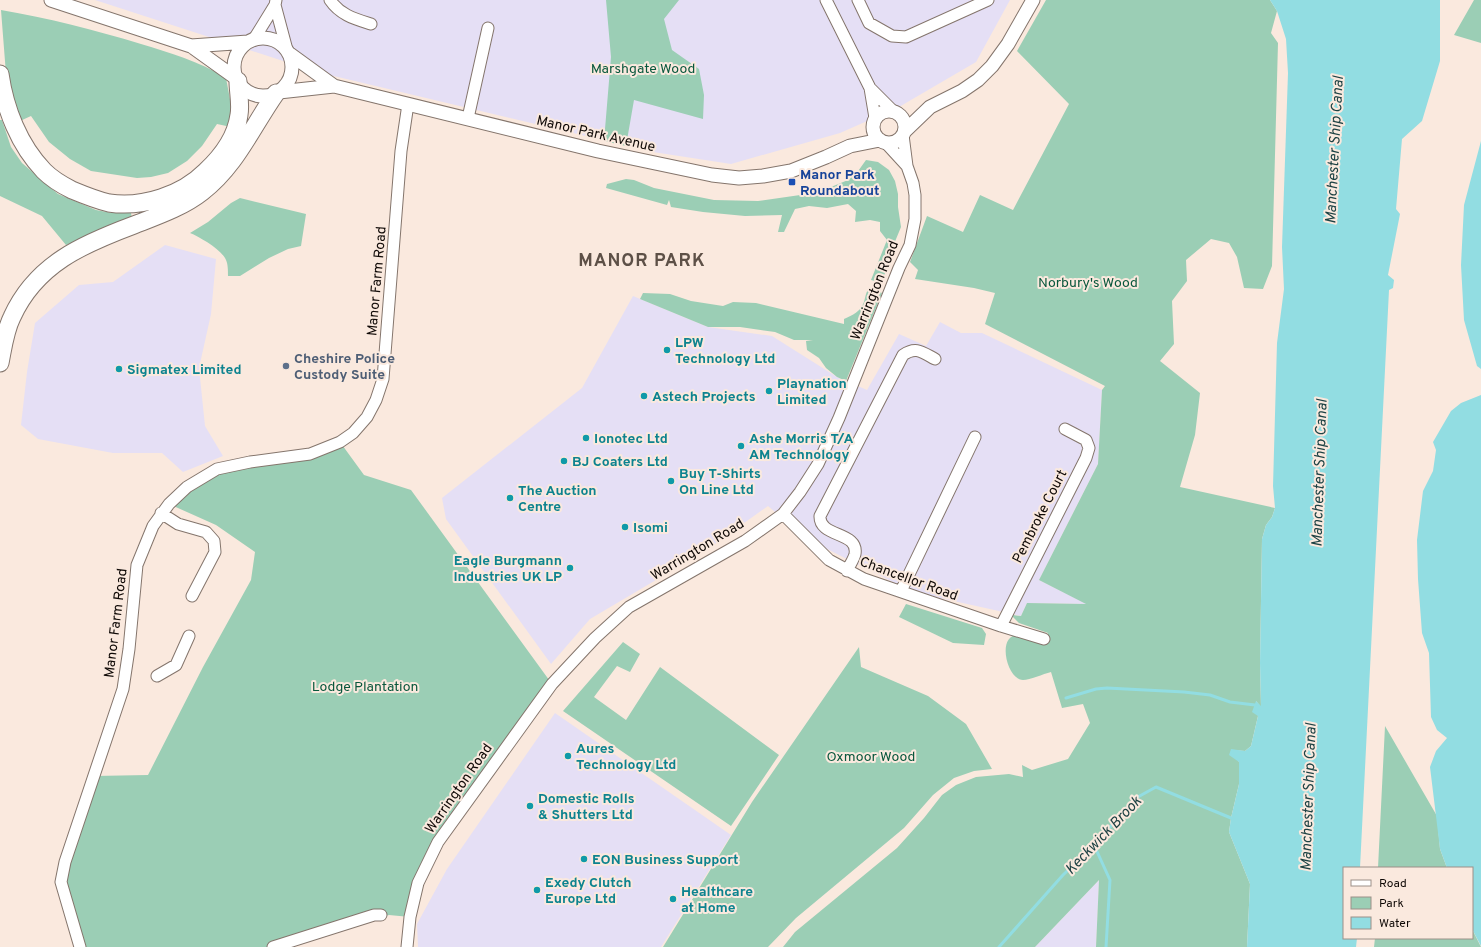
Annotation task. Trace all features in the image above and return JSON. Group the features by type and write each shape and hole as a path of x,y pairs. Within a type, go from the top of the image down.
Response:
{"main road":[{"path":"0,74 3,95 13,124 28,150 45,172 63,185 80,194 110,203 138,203 161,198 183,189 200,177 216,162 228,145 236,127 239,114 237,80"},
{"path":"0,363 5,338 12,317 21,300 35,281 50,266 88,243 161,214 186,203 202,193 232,163 262,113 277,92"}],"street":[{"path":"51,0 191,46 237,80 247,91 259,96 268,96 277,92 287,82 292,71 292,62 275,3"},
{"path":"330,0 348,16 371,24"},
{"path":"826,0 870,88 904,121 904,133"},
{"path":"858,0 869,23 892,36 906,37 988,0"},
{"path":"870,88 874,132 883,141 895,141 930,107 962,91 978,80 992,66 1008,44 1033,0"},
{"path":"237,80 234,71 236,58 242,47 251,40 275,3"},
{"path":"468,118 488,28"},
{"path":"191,46 263,38 272,39 281,43 288,52"},
{"name":"Manor Park Avenue","path":"288,52 334,86"},
{"name":"Manor Park Avenue","path":"277,92 334,86 598,151 691,172 739,178 763,176 791,171 826,158 850,146 883,141"},
{"name":"Manor Farm Road","path":"80,947 61,882 65,862 123,689 129,649 136,565 153,526 161,513 187,487 217,469 250,462 310,454 340,442 353,433 367,417 376,400 383,379 401,151 408,104"},
{"path":"874,121 882,112 895,112 930,107"},
{"name":"Manor Park Avenue","path":"850,146 874,121"},
{"name":"Warrington Road","path":"407,947 410,917 418,883 438,842 552,684 609,624 629,607 744,542 783,514 800,492 818,464 839,418 899,268 910,245 915,219 915,195 913,183 907,166 904,133"},
{"name":"Warrington Road","path":"883,141 907,166"},
{"path":"847,571 855,554 853,544 849,539 823,526 820,521 820,516 903,355 909,351 918,350 935,359"},
{"name":"Pembroke Court","path":"1001,626 1089,448 1086,440 1065,429"},
{"path":"900,591 975,437"},
{"path":"161,513 178,524 206,532 214,541 215,552 192,596"},
{"name":"Chancellor Road","path":"783,514 829,560 847,571 864,579 1001,626 1044,638"},
{"path":"157,676 176,665 189,636"},
{"path":"273,947 374,915 381,915"}],"shaded area":[{"path":"95,0 1010,0 976,62 899,107 840,133 731,164 653,152 317,72"},
{"path":"165,245 216,259 211,314 199,368 205,426 223,456 183,472 162,453 113,453 38,439 21,425 27,372 35,323 79,285 113,282"},
{"path":"633,296 708,327 772,336 837,377 867,390 899,334 926,346 940,322 961,333 982,333 1102,390 1098,464 1039,580 1087,604 1027,603 1021,616 913,592 805,538 768,506 705,551 590,619 551,664 446,519 442,498 582,388"},
{"path":"555,713 731,835 661,947 418,947 417,924 447,869"},
{"path":"1099,880 1096,947 1035,947"}],"green space":[{"name":"Marshgate Wood","path":"606,0 679,0 664,19 672,50 699,69 704,95 703,119 634,100 626,146 604,141 611,57"},
{"name":"Norbury's Wood","path":"1046,0 1270,0 1277,11 1271,33 1278,43 1272,266 1263,289 1244,288 1237,257 1229,243 1211,239 1186,260 1187,281 1172,301 1174,344 1160,361 1200,393 1195,435 1180,487 1275,508 1272,517 1266,525 1262,539 1260,663 1261,707 1256,701 1258,716 1251,746 1245,751 1232,750 1239,762 1240,770 1239,784 1229,832 1250,884 1247,947 1096,947 1099,880 1035,947 783,947 795,932 897,848 942,795 956,785 976,777 1009,774 1023,777 1022,765 1032,770 1068,759 1090,723 1083,704 1062,708 1051,672 1026,680 1017,678 1012,673 1009,666 1006,658 1006,649 1007,642 1011,637 1018,635 1046,643 1048,633 1019,623 1013,617 1013,615 1021,616 1027,603 1086,604 1039,580 1098,464 1102,390 1105,386 985,324 995,293 974,288 915,279 918,270 910,262 927,216 963,232 980,195 1013,210 1069,104 1017,51"},
{"path":"1474,0 1481,0 1481,43 1454,35"},
{"path":"1,10 89,29 124,39 184,58 216,72 226,78 232,110 231,127 217,124 202,146 187,161 168,173 151,177 137,178 91,171 70,159 49,142 31,116 20,121 6,74"},
{"path":"0,120 2,120 11,147 22,163 58,194 96,210 112,213 131,213 132,219 66,245 42,216 0,196"},
{"path":"866,160 878,162 889,170 895,181 898,194 901,227 882,283 871,280 887,240 880,231 880,222 870,220 855,222 856,211 848,204 827,208 809,206 795,209 784,232 778,232 782,215 745,216 703,212 671,207 669,200 667,205 606,188 607,184 626,179 634,180 654,188 714,200 758,201 814,193 831,187 848,180 856,174"},
{"path":"240,198 306,214 301,246 288,249 269,258 240,276 228,276 227,263 224,256 210,244 190,233 208,222 231,203"},
{"path":"871,287 882,293 846,381 837,377 826,368 819,358 807,350 806,341 813,340 794,340 775,332 740,327 708,327 640,299 643,293 670,294 691,301 723,306 733,302 756,303 844,324 844,319 858,311"},
{"name":"Lodge Plantation","path":"340,442 364,475 411,490 552,684 438,842 410,917 389,915 268,947 80,947 71,918 65,862 94,776 148,775 203,667 251,580 255,552 216,525 169,504 217,469"},
{"path":"906,604 982,628 986,634 984,645 953,643 899,617"},
{"path":"623,642 640,654 630,672 617,666 594,697 626,720 660,667 779,755 731,826 563,711"},
{"name":"Oxmoor Wood","path":"859,647 861,667 928,696 966,724 992,769 974,771 954,778 933,795 904,828 796,918 768,947 663,947 752,802"},
{"path":"1385,726 1437,816 1440,849 1447,867 1378,867"},
{"path":"1473,931 1481,947 1374,947 1375,939 1473,939"}],"water":[{"name":"Manchester Ship Canal","path":"1270,0 1440,0 1440,61 1422,121 1402,139 1396,209 1400,214 1388,275 1394,280 1393,288 1389,290 1360,867 1343,867 1343,939 1357,939 1356,947 1247,947 1250,884 1229,832 1239,784 1239,762 1229,755 1231,749 1245,751 1251,746 1258,716 1252,712 1256,701 1261,706 1260,663 1262,539 1266,525 1272,517 1275,508 1273,486 1277,343 1284,289 1282,247 1288,73 1286,39 1277,11"},
{"path":"1481,141 1481,369 1477,366 1464,320 1461,265 1464,205"},
{"path":"1481,395 1481,946 1473,931 1473,867 1447,867 1440,849 1430,767 1436,751 1447,738 1437,730 1431,717 1429,653 1422,633 1418,579 1417,540 1423,491 1433,471 1436,450 1433,442 1451,411 1461,403"}],"waterway":[{"path":"1066,698 1096,689 1107,688 1184,692 1210,695 1230,702 1255,705"},
{"name":"Keckwick Brook","path":"999,947 1063,875 1094,845 1136,798 1156,787 1231,818"},
{"path":"1094,845 1110,880 1106,947"}],"place":[{"name":"Manor Park Roundabout","path":"792,182"},
{"name":"LPW Technology Ltd","path":"667,350"},
{"name":"Cheshire Police Custody Suite","path":"286,366"},
{"name":"Sigmatex Limited","path":"119,369"},
{"name":"Playnation Limited","path":"769,391"},
{"name":"Astech Projects","path":"644,396"},
{"name":"Ionotec Ltd","path":"586,438"},
{"name":"Ashe Morris T/A AM Technology","path":"741,446"},
{"name":"BJ Coaters Ltd","path":"564,461"},
{"name":"Buy T-Shirts On Line Ltd","path":"671,481"},
{"name":"The Auction Centre","path":"510,498"},
{"name":"Isomi","path":"625,527"},
{"name":"Eagle Burgmann Industries UK LP","path":"570,568"},
{"name":"Aures Technology Ltd","path":"568,756"},
{"name":"Domestic Rolls & Shutters Ltd","path":"530,806"},
{"name":"EON Business Support","path":"584,859"},
{"name":"Exedy Clutch Europe Ltd","path":"537,890"},
{"name":"Healthcare at Home","path":"673,899"}],"district":[{"name":"MANOR PARK","path":"642,260"}]}
